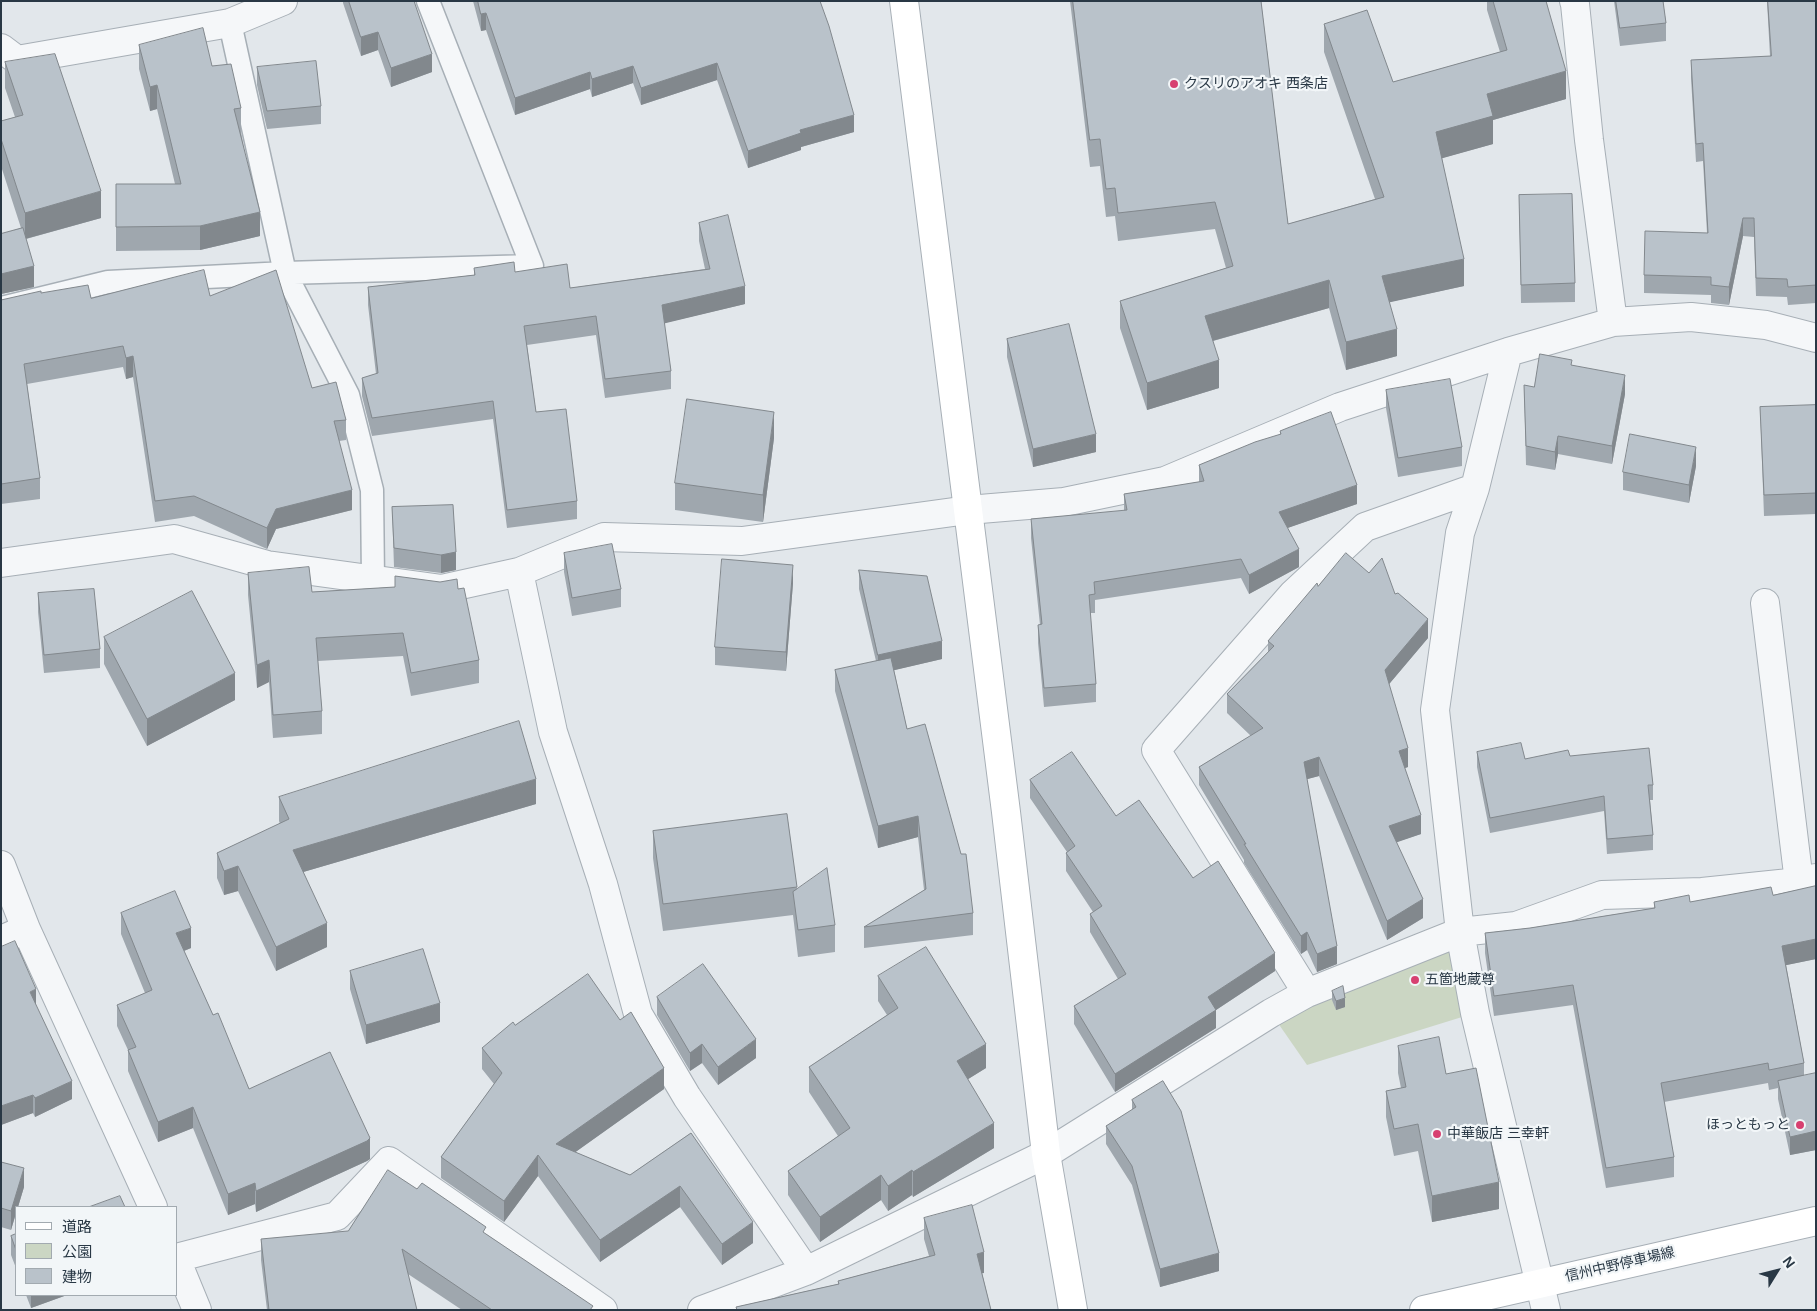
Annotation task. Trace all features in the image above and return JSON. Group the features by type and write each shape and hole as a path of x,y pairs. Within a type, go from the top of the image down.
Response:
{"street":[{"path":"1,48 17,60 230,23 284,1"},
{"path":"904,1 1006,812 1046,1154 1073,1310"},
{"path":"1574,1 1589,140 1613,322"},
{"path":"1,563 174,539 267,565 442,589 519,572 604,537 742,541 968,510 1064,502 1166,480 1340,407 1508,352 1613,322 1691,318 1766,324 1816,338"},
{"path":"1508,352 1475,488 1460,533 1435,710 1460,932 1476,1013 1546,1310"},
{"path":"1307,993 1156,750 1293,594 1365,527 1475,488"},
{"path":"519,572 553,732 603,884 638,1014 687,1097 806,1271"},
{"path":"702,1310 806,1271 1046,1154 1263,1018 1307,993 1460,932 1516,926 1602,894 1702,892 1807,880 1766,603"},
{"path":"1,865 26,929 152,1206"},
{"path":"1,940 26,929"},
{"path":"178,1258 337,1216 389,1161 602,1310"},
{"name":"信州中野停車場線","path":"1424,1310 1816,1221"},
{"path":"178,1264 197,1310"}],"lane":[{"path":"1,308 108,282 285,273 532,266 428,1"},
{"path":"230,23 285,273 348,395 372,490 373,580"}],"green space":[{"path":"1460,932 1475,1013 1307,1065 1271,1013"}],"building":[{"path":"349,1 414,1 432,54 391,68 378,32 361,37"},
{"path":"478,1 820,1 854,115 800,130 801,133 748,151 717,63 641,88 633,66 592,79 590,72 515,98 486,13 481,14"},
{"path":"1073,1 1261,1 1288,224 1384,197 1324,24 1367,10 1393,82 1507,50 1493,1 1546,1 1566,71 1487,94 1493,116 1436,132 1464,259 1382,276 1397,329 1346,342 1329,280 1205,316 1219,360 1147,383 1120,301 1233,266 1215,202 1118,213 1115,188 1106,189 1100,139 1090,140"},
{"path":"1616,1 1663,1 1666,23 1620,28"},
{"path":"1768,1 1816,1 1816,285 1788,287 1787,279 1756,278 1754,218 1743,218 1729,287 1711,285 1711,277 1644,275 1645,231 1708,233 1703,143 1696,144 1691,60 1771,56"},
{"path":"203,28 212,66 231,64 241,108 234,109 260,212 200,226 116,227 116,184 181,184 157,85 150,87 139,45"},
{"path":"55,54 101,191 25,213 1,139 1,121 23,115 5,62"},
{"path":"316,61 321,106 267,111 257,67"},
{"path":"1572,194 1575,283 1521,285 1519,195"},
{"path":"728,215 745,286 662,305 671,371 605,379 596,316 524,326 536,412 566,409 577,501 507,510 493,401 372,418 362,378 378,373 368,287 475,275 474,268 514,262 515,272 567,264 570,288 710,269 699,223"},
{"path":"23,228 34,266 1,274 1,234"},
{"path":"204,270 210,296 276,270 312,388 336,382 346,420 334,421 352,490 276,509 267,528 194,496 155,501 133,356 126,358 123,346 24,364 40,478 1,484 1,300 41,291 41,293 88,285 91,298"},
{"path":"1069,324 1096,434 1033,449 1007,339"},
{"path":"1540,354 1572,360 1571,365 1625,375 1612,446 1558,436 1555,452 1526,446 1524,385 1534,387"},
{"path":"1450,379 1462,447 1398,458 1386,390"},
{"path":"687,399 774,412 763,495 675,483"},
{"path":"1816,405 1816,493 1764,495 1760,407"},
{"path":"1331,412 1357,485 1279,512 1299,549 1249,575 1241,559 1094,582 1095,594 1089,595 1096,684 1044,688 1038,625 1042,624 1031,519 1127,510 1124,494 1204,481 1199,465 1255,442 1281,434 1280,431"},
{"path":"1630,434 1696,447 1689,485 1623,472"},
{"path":"453,505 456,552 441,555 394,548 392,507"},
{"path":"612,544 621,589 572,598 564,553"},
{"path":"1346,553 1369,573 1382,558 1395,594 1398,593 1428,619 1385,670 1408,748 1399,751 1421,815 1389,826 1423,899 1387,921 1319,757 1304,762 1337,946 1317,954 1307,932 1301,936 1199,767 1263,728 1227,694 1274,646 1268,641 1317,583 1318,586"},
{"path":"722,559 793,565 786,652 715,647"},
{"path":"309,567 312,592 395,587 395,576 440,582 457,579 458,589 464,588 479,660 411,673 403,633 316,638 322,711 273,715 269,660 257,665 248,573"},
{"path":"859,570 927,576 942,641 878,655"},
{"path":"94,589 100,649 44,655 38,593"},
{"path":"192,591 235,673 147,719 104,637"},
{"path":"891,658 907,729 925,724 961,854 966,854 973,913 864,927 926,889 918,816 878,826 835,670"},
{"path":"519,721 536,779 293,850 327,923 276,947 238,866 224,871 217,853 289,819 279,797"},
{"path":"1521,743 1525,759 1568,750 1570,756 1649,748 1653,785 1648,785 1653,835 1607,839 1604,796 1490,818 1477,752"},
{"path":"1072,752 1116,816 1139,800 1193,878 1218,861 1275,953 1208,997 1216,1010 1115,1074 1074,1006 1126,974 1090,914 1102,906 1066,853 1075,846 1030,780"},
{"path":"787,814 797,887 663,904 653,831"},
{"path":"827,868 835,925 798,930 793,892"},
{"path":"1816,886 1816,939 1782,946 1804,1063 1769,1070 1768,1063 1661,1083 1674,1157 1606,1168 1573,985 1494,996 1485,933 1530,928 1655,908 1654,902 1689,895 1690,902 1771,887 1773,895"},
{"path":"175,891 191,928 176,933 213,1015 218,1013 249,1089 330,1052 370,1138 367,1141 256,1191 255,1183 228,1194 193,1107 158,1122 128,1050 136,1047 117,1005 152,990 121,913"},
{"path":"15,941 36,989 30,992 72,1081 35,1098 33,1095 1,1106 1,947"},
{"path":"926,947 986,1044 957,1061 994,1123 888,1186 881,1175 820,1217 788,1171 850,1128 809,1067 898,1008 878,976"},
{"path":"423,949 440,1003 366,1025 350,971"},
{"path":"703,964 756,1039 718,1067 702,1044 690,1053 657,997"},
{"path":"588,974 620,1020 631,1012 664,1068 556,1144 630,1175 691,1133 753,1222 722,1244 680,1186 600,1240 538,1155 504,1201 441,1157 502,1073 482,1048 513,1022 515,1025"},
{"path":"1343,986 1345,998 1336,1001 1332,991"},
{"name":"中華飯店 三幸軒","path":"1439,1037 1446,1074 1476,1068 1499,1182 1432,1196 1418,1124 1394,1129 1386,1091 1406,1087 1398,1046"},
{"name":"ほっともっと","path":"1816,1073 1816,1131 1790,1137 1778,1081"},
{"path":"1163,1081 1181,1111 1219,1253 1160,1269 1132,1166 1106,1126 1136,1107 1132,1100"},
{"path":"1,1162 24,1168 11,1211 1,1208"},
{"path":"388,1170 417,1189 422,1183 486,1227 483,1232 593,1306 590,1310 492,1310 402,1249 417,1310 269,1310 261,1239 348,1231"},
{"path":"120,1196 125,1206 92,1206"},
{"path":"972,1205 984,1252 977,1254 991,1310 737,1310 736,1307 839,1284 838,1281 935,1255 924,1218"},
{"path":"15,1234 15,1247 11,1236"}],"place":[{"name":"クスリのアオキ 西条店","path":"1174,84"},
{"name":"五箇地蔵尊","path":"1415,980"},
{"name":"ほっともっと","path":"1800,1125"},
{"name":"中華飯店 三幸軒","path":"1437,1134"}]}
